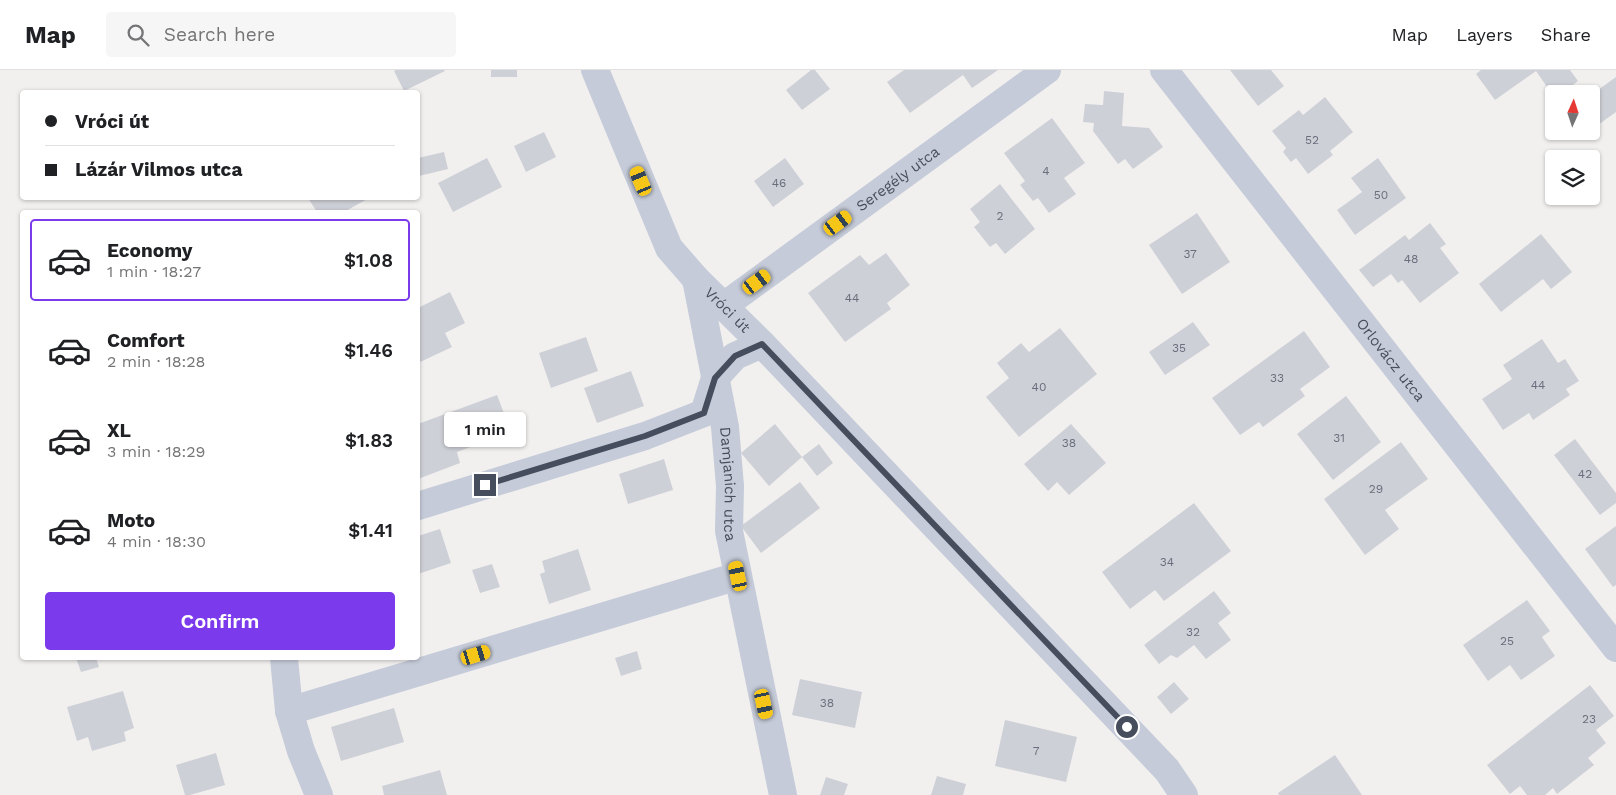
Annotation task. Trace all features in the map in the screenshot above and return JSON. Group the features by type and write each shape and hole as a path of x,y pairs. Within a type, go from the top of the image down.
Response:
{"street":[{"name":"Vróci út","path":"595,70 669,248 696,279 725,305 1167,770 1184,795"},
{"name":"Seregély utca","path":"725,305 1047,70"},
{"name":"Orlovácz utca","path":"1164,70 1616,648"},
{"name":"Damjanich utca","path":"696,279 725,427 730,486 729,531 783,795"},
{"path":"420,505 645,436 704,413 715,378 735,356 762,344"},
{"path":"290,711 738,576"},
{"path":"284,660 290,711 302,752 318,795"}],"building":[{"path":"444,70 445,71 404,90 394,71"},
{"path":"491,70 517,70 517,77 491,77"},
{"path":"811,70 815,70 830,89 802,110 786,90"},
{"path":"904,70 998,70 972,88 963,75 910,113 887,82"},
{"path":"1230,70 1271,70 1284,86 1258,106"},
{"path":"1481,70 1570,70 1578,81 1573,85 1546,85 1536,71 1495,100 1476,74"},
{"path":"1616,77 1616,112 1600,124 1600,89"},
{"path":"1104,91 1124,93 1122,126 1149,128 1163,147 1133,169 1125,159 1118,164 1093,131 1094,123 1083,122 1085,104 1103,105"},
{"path":"1325,97 1353,132 1330,151 1333,155 1308,174 1296,158 1291,162 1283,152 1286,148 1272,131 1299,110 1303,115"},
{"path":"1052,118 1085,163 1064,178 1076,194 1049,213 1038,198 1033,201 1020,185 1025,181 1004,153"},
{"path":"544,132 556,157 526,172 514,146"},
{"path":"444,152 448,169 420,176 420,158"},
{"path":"487,158 502,187 453,212 438,183"},
{"path":"785,158 804,184 773,207 754,181"},
{"path":"1378,158 1406,198 1355,235 1337,210 1362,192 1351,178"},
{"path":"1000,184 1035,229 1005,254 996,243 990,247 974,227 980,222 970,209"},
{"path":"309,200 365,200 348,210 316,210"},
{"path":"1197,213 1230,262 1182,294 1149,245"},
{"path":"1430,223 1446,244 1440,248 1459,273 1420,303 1402,280 1398,283 1391,274 1373,287 1359,270 1405,235 1409,240"},
{"path":"1541,234 1572,272 1551,289 1543,279 1501,312 1479,284"},
{"path":"886,253 910,285 887,303 891,309 845,342 808,293 860,255 869,265"},
{"path":"450,292 465,323 445,333 452,347 420,362 420,307"},
{"path":"1193,322 1210,345 1165,375 1149,352"},
{"path":"1060,328 1097,374 1019,437 986,397 1009,378 997,363 1021,343 1029,352"},
{"path":"1304,331 1330,367 1300,389 1305,396 1263,427 1259,422 1240,435 1212,398"},
{"path":"586,337 598,371 551,388 539,353"},
{"path":"1542,339 1558,363 1565,359 1579,381 1566,389 1570,395 1533,420 1529,413 1503,430 1482,399 1512,379 1503,365"},
{"path":"631,371 644,406 597,423 584,388"},
{"path":"497,395 511,432 457,452 460,463 420,478 420,423"},
{"path":"1346,396 1381,442 1333,480 1297,434"},
{"path":"775,424 802,457 769,486 741,453"},
{"path":"1071,424 1106,463 1069,495 1057,482 1048,491 1024,464"},
{"path":"1575,439 1616,493 1616,503 1600,515 1554,455"},
{"path":"1401,442 1428,479 1385,510 1399,529 1365,555 1324,499"},
{"path":"819,444 833,463 817,476 802,457"},
{"path":"664,459 673,490 628,504 619,474"},
{"path":"800,482 820,508 761,553 741,526"},
{"path":"1194,503 1231,551 1164,601 1155,590 1130,609 1102,572"},
{"path":"1616,526 1616,585 1613,587 1585,549"},
{"path":"440,529 451,563 420,573 420,535"},
{"path":"578,549 591,590 549,604 540,574 545,572 542,561"},
{"path":"492,564 500,587 480,593 472,570"},
{"path":"1214,591 1231,613 1218,623 1231,640 1206,659 1194,645 1177,658 1171,655 1159,664 1144,645"},
{"path":"1527,600 1550,631 1542,637 1555,656 1521,680 1510,665 1488,681 1463,645"},
{"path":"637,651 642,669 621,676 615,658"},
{"path":"77,660 97,660 99,667 81,672"},
{"path":"800,679 862,692 855,728 792,715"},
{"path":"1174,682 1189,699 1171,714 1157,697"},
{"path":"1590,685 1614,716 1596,730 1606,743 1588,758 1594,765 1557,794 1553,788 1545,795 1527,795 1520,786 1510,794 1487,765"},
{"path":"123,691 134,728 124,732 126,741 92,751 88,737 77,741 67,707"},
{"path":"394,708 404,742 341,761 331,727"},
{"path":"1005,720 1077,737 1066,782 995,766"},
{"path":"216,753 225,785 185,795 176,765"},
{"path":"1335,755 1362,795 1279,795 1278,793"},
{"path":"440,770 447,795 384,795 382,786"},
{"path":"937,776 966,784 963,795 931,795"},
{"path":"826,777 848,784 844,795 820,795"}],"route":[{"path":"485,485 645,436 704,413 715,378 735,356 762,344 1127,727"}]}
